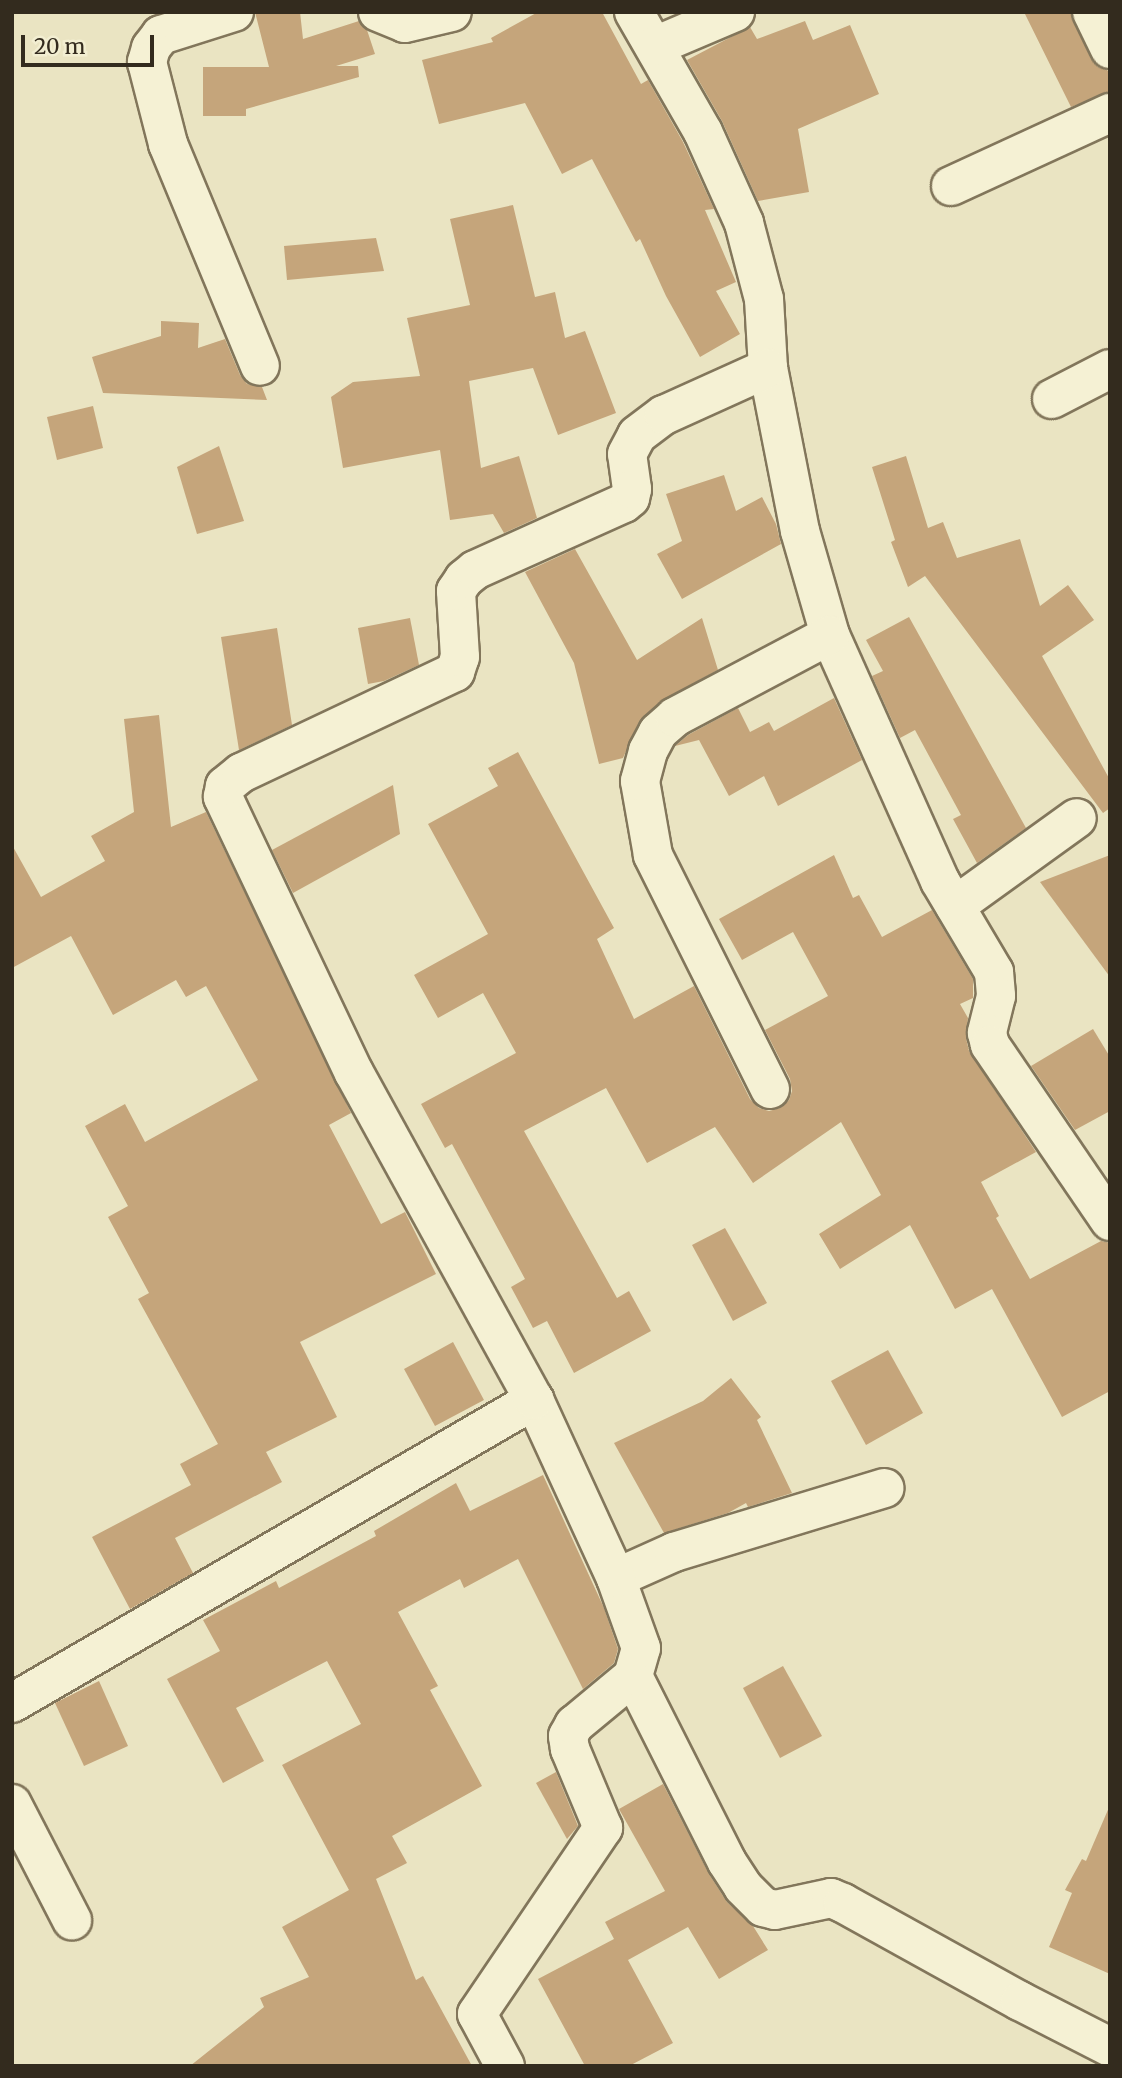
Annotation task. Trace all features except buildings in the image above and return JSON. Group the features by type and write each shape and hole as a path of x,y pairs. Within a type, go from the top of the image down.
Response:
{"street":[{"path":"234,12 161,35 151,48 147,62 167,144 260,366"},
{"path":"378,12 405,23 452,12"},
{"path":"634,12 703,132 744,223 764,299 768,368 800,531 830,635 940,881 994,972 996,996 987,1033 990,1045 1110,1221"},
{"path":"655,46 735,12"},
{"path":"1092,12 1110,49"},
{"path":"951,186 1110,113"},
{"path":"505,2066 477,2014 603,1828 570,1749 568,1736 574,1725 633,1676 641,1648 616,1578 534,1400 354,1073 223,797 225,786 241,773 455,672 460,657 456,591 464,579 475,570 624,503 630,498 632,489 627,454 636,435 664,415 768,368"},
{"path":"1052,400 1110,369"},
{"path":"769,1089 653,855 640,781 648,751 658,732 675,717 830,635"},
{"path":"955,906 1076,818"},
{"path":"12,1703 534,1400"},
{"path":"616,1578 674,1552 885,1488"},
{"path":"633,1676 727,1862 743,1887 763,1907 775,1910 831,1898 1110,2047"},
{"path":"12,1804 72,1920"}]}
